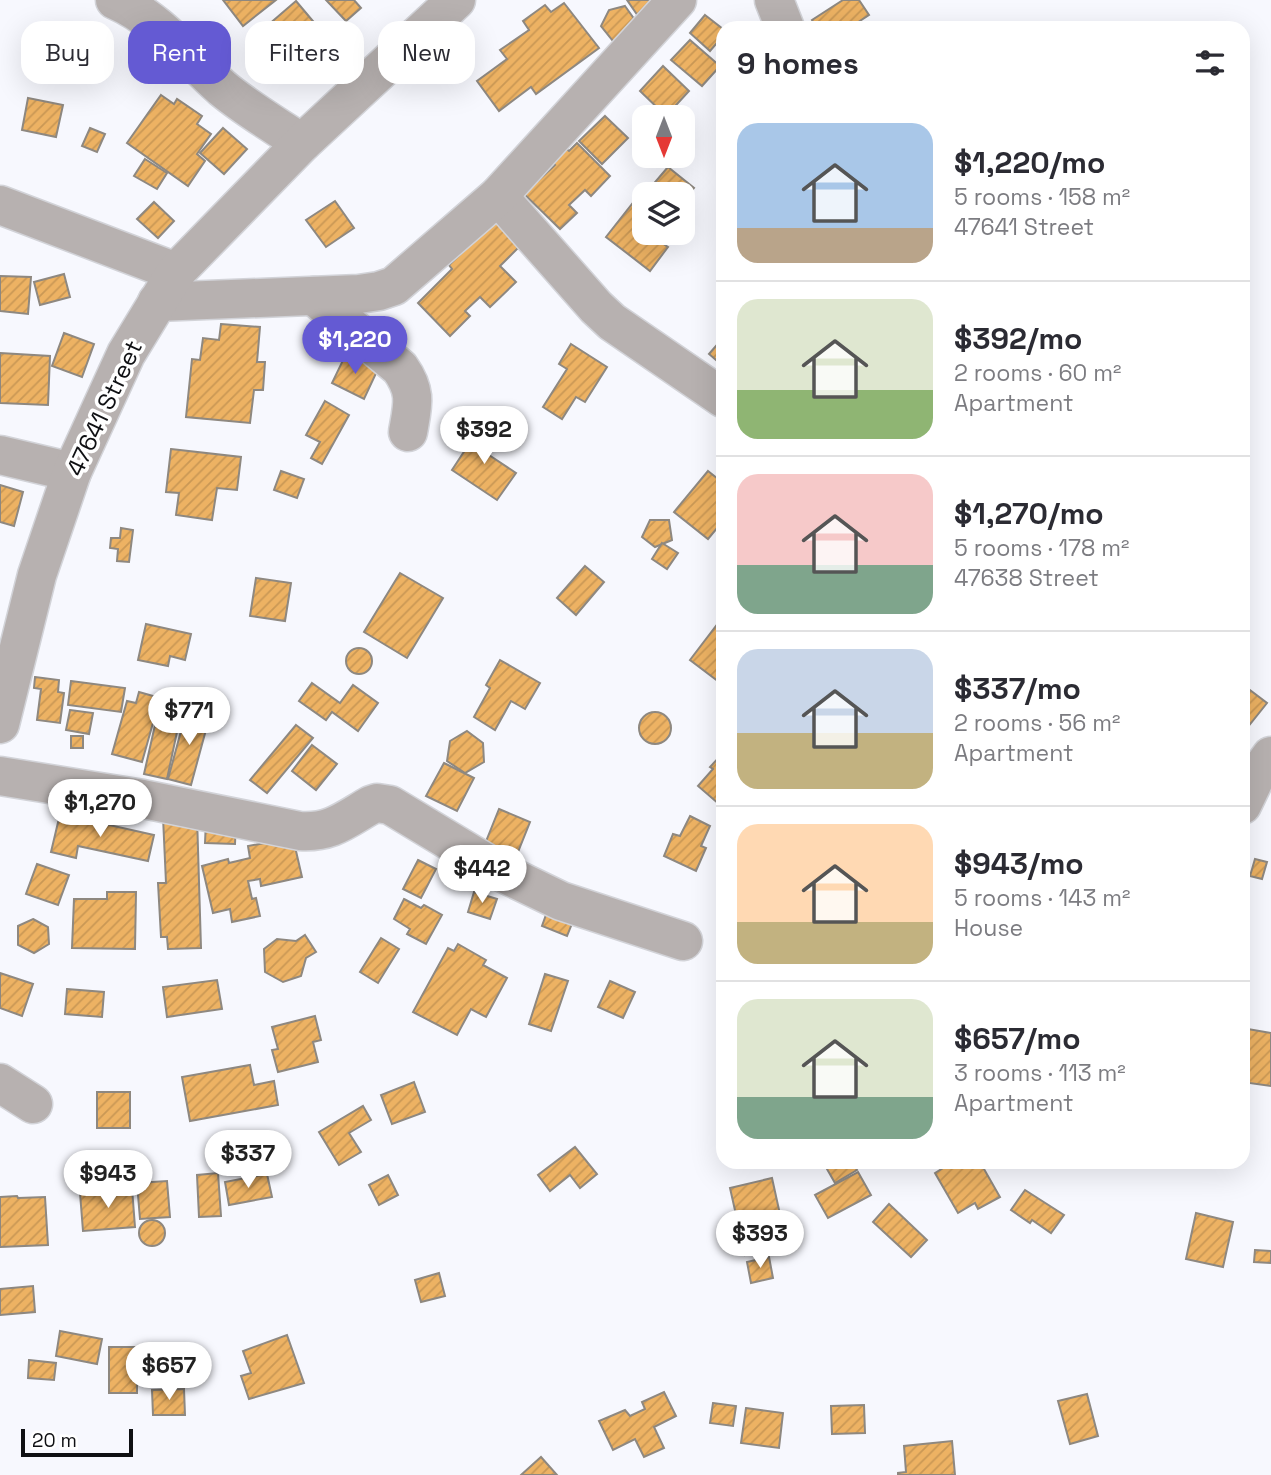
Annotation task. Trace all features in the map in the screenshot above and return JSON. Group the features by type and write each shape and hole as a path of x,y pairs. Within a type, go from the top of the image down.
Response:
{"street":[{"path":"115,0 147,17 222,87 302,143"},
{"name":"47641 Street","path":"2,708 37,575 72,472 126,354 167,287 302,143 456,0"},
{"path":"0,205 167,287 314,296 379,291 394,286 498,196 677,0"},
{"path":"774,0 782,21"},
{"path":"498,196 612,322 716,393"},
{"path":"314,296 400,368 407,379 413,400 408,432"},
{"path":"0,454 72,472"},
{"path":"1250,789 1271,756"},
{"path":"0,776 143,799 300,831 317,832 332,828 371,805 390,805 501,872 561,901 683,941"},
{"path":"0,1083 33,1104"}],"building":[{"path":"223,0 276,0 249,21 245,21 243,26"},
{"path":"326,0 354,0 361,8 346,21"},
{"path":"627,0 655,0 638,16"},
{"path":"843,0 859,0 869,15 860,21 812,20"},
{"path":"296,1 313,21 273,21"},
{"path":"564,3 599,48 536,94 531,87 499,111 477,81 507,59 500,50 529,30 523,21 545,5 551,12"},
{"path":"625,6 640,27 617,46 601,26 609,10"},
{"path":"705,15 716,24 716,44 710,51 690,33"},
{"path":"690,40 716,63 716,70 702,86 671,60"},
{"path":"663,66 689,91 676,105 655,105 640,91"},
{"path":"161,95 174,104 177,99 202,116 197,124 211,134 197,154 205,161 188,186 127,143"},
{"path":"28,98 63,105 56,137 22,130"},
{"path":"605,116 628,138 602,164 579,141"},
{"path":"90,128 105,134 97,152 82,146"},
{"path":"223,128 247,149 224,174 200,153"},
{"path":"577,143 610,176 591,196 585,190 569,205 577,213 560,229 519,189 532,176 538,181 555,165 550,160 563,146 569,151"},
{"path":"145,159 167,173 157,189 134,176"},
{"path":"669,168 687,182 655,182"},
{"path":"335,201 354,228 326,247 306,220"},
{"path":"154,202 174,221 158,238 137,219"},
{"path":"632,204 632,245 668,247 650,271 606,237"},
{"path":"499,217 524,242 500,266 516,282 490,307 480,297 465,311 470,316 450,336 418,303 452,269 449,265"},
{"path":"64,274 70,297 40,305 34,282"},
{"path":"0,276 31,277 28,314 0,311"},
{"path":"221,324 260,327 257,362 265,362 263,390 254,390 250,423 186,417 192,359 200,360 203,338 219,340"},
{"path":"64,333 94,344 82,377 52,366"},
{"path":"571,344 607,367 585,402 576,397 562,419 543,407 567,369 559,364"},
{"path":"716,346 716,360 709,354"},
{"path":"0,353 50,356 48,405 0,403"},
{"path":"346,354 378,369 364,399 332,383"},
{"path":"325,401 349,415 322,464 311,458 320,442 306,435"},
{"path":"479,429 498,442 489,455 516,473 497,500 452,470"},
{"path":"171,449 241,457 237,490 217,488 212,520 176,515 179,493 166,492"},
{"path":"281,471 304,479 297,498 274,490"},
{"path":"708,471 716,477 716,529 708,539 674,512"},
{"path":"0,485 23,492 14,526 0,522"},
{"path":"650,520 669,520 672,540 655,547 642,537"},
{"path":"121,528 133,530 129,562 117,561 118,549 110,548 111,538 120,538"},
{"path":"662,543 678,553 667,569 652,559"},
{"path":"585,566 604,582 576,615 557,598"},
{"path":"400,573 443,598 407,658 364,632"},
{"path":"256,578 291,583 285,621 250,616"},
{"path":"146,624 191,634 185,660 170,656 168,666 138,660"},
{"path":"716,626 716,680 690,660"},
{"path":"359,648 368,652 372,661 368,670 359,674 350,670 346,661 350,652"},
{"path":"500,660 540,683 525,709 511,701 495,730 474,717 490,688 486,685"},
{"path":"35,677 59,680 58,692 64,693 60,723 37,720 41,689 34,688"},
{"path":"71,681 125,688 121,712 68,705"},
{"path":"312,683 340,703 353,685 378,703 358,731 332,712 326,720 299,701"},
{"path":"1250,690 1267,703 1250,724"},
{"path":"139,692 160,698 142,762 112,754 127,701 136,703"},
{"path":"162,694 184,699 167,779 144,774"},
{"path":"187,709 210,715 191,785 168,779"},
{"path":"70,710 93,713 89,734 66,730"},
{"path":"655,712 667,716 671,728 667,740 655,744 643,740 639,728 643,716"},
{"path":"296,725 313,738 267,793 250,780"},
{"path":"467,731 483,743 484,762 465,773 447,761 450,741"},
{"path":"71,736 83,736 83,748 71,748"},
{"path":"312,745 337,764 316,790 292,771"},
{"path":"716,761 716,802 698,786 713,769 710,767"},
{"path":"444,763 474,778 457,811 426,796"},
{"path":"499,809 530,822 516,857 485,844"},
{"path":"60,814 154,835 148,861 78,846 76,858 51,852"},
{"path":"197,816 201,948 168,949 167,937 161,937 158,883 166,883 163,817"},
{"path":"690,816 710,826 701,846 706,848 696,871 664,856 673,834 680,836"},
{"path":"206,820 236,821 235,844 205,843"},
{"path":"293,838 302,877 261,886 260,879 248,881 260,916 232,922 230,909 213,913 202,866 228,859 229,863 250,858 248,846"},
{"path":"1255,859 1267,862 1262,879 1250,876"},
{"path":"418,860 436,869 421,898 403,889"},
{"path":"37,864 69,875 58,905 26,894"},
{"path":"107,892 136,892 135,949 72,948 74,899 107,899"},
{"path":"474,892 497,899 490,919 468,912"},
{"path":"404,899 421,908 424,905 442,915 426,944 407,934 410,929 394,919"},
{"path":"547,912 573,921 567,936 542,926"},
{"path":"33,919 48,927 49,944 34,953 18,945 18,926"},
{"path":"305,935 316,952 306,958 301,976 283,982 265,972 264,949 277,939 296,941"},
{"path":"381,938 399,949 378,983 360,972"},
{"path":"458,944 486,960 483,965 507,978 486,1017 471,1009 457,1035 413,1012 448,948 454,951"},
{"path":"0,973 33,984 22,1016 0,1008"},
{"path":"545,974 568,981 551,1031 529,1024"},
{"path":"217,980 222,1009 167,1017 163,987"},
{"path":"610,981 635,992 623,1018 598,1007"},
{"path":"67,989 104,992 102,1017 65,1014"},
{"path":"315,1016 321,1040 313,1042 318,1062 278,1072 272,1050 278,1049 272,1027"},
{"path":"1250,1029 1271,1033 1271,1086 1250,1083"},
{"path":"250,1065 254,1085 274,1081 278,1105 190,1121 182,1077"},
{"path":"414,1082 425,1112 392,1124 381,1095"},
{"path":"97,1092 130,1092 130,1128 97,1128"},
{"path":"363,1106 371,1120 349,1133 361,1152 339,1165 319,1132"},
{"path":"575,1147 597,1174 580,1188 570,1175 550,1191 538,1175"},
{"path":"827,1169 857,1170 835,1183"},
{"path":"941,1169 984,1169 1000,1197 978,1209 975,1203 958,1213 935,1173"},
{"path":"858,1172 871,1195 828,1218 815,1195"},
{"path":"218,1173 221,1216 199,1217 197,1175"},
{"path":"267,1174 272,1197 229,1205 225,1182"},
{"path":"388,1175 398,1195 379,1205 369,1185"},
{"path":"772,1178 783,1228 767,1232 771,1249 745,1255 730,1188"},
{"path":"167,1181 170,1217 140,1219 137,1183"},
{"path":"132,1188 135,1227 83,1231 80,1193"},
{"path":"1025,1190 1064,1215 1051,1233 1011,1210"},
{"path":"0,1197 45,1197 48,1245 0,1247"},
{"path":"889,1204 927,1240 911,1257 873,1222"},
{"path":"1196,1213 1233,1222 1223,1267 1186,1259"},
{"path":"152,1220 161,1224 165,1233 161,1242 152,1246 143,1242 139,1233 143,1224"},
{"path":"1255,1250 1271,1251 1271,1263 1254,1262"},
{"path":"769,1257 773,1278 751,1283 747,1262"},
{"path":"439,1273 445,1296 421,1302 415,1280"},
{"path":"33,1286 35,1312 0,1315 0,1289"},
{"path":"60,1331 102,1339 97,1364 56,1356"},
{"path":"287,1335 304,1383 249,1399 241,1376 251,1373 243,1351"},
{"path":"109,1347 137,1347 137,1393 109,1393"},
{"path":"29,1360 56,1363 54,1380 28,1378"},
{"path":"184,1389 185,1415 153,1415 152,1390"},
{"path":"664,1392 676,1416 654,1427 664,1448 644,1457 635,1439 613,1450 599,1421 625,1410 630,1416 645,1409 642,1402"},
{"path":"1087,1394 1098,1436 1070,1444 1058,1401"},
{"path":"713,1403 736,1406 733,1426 710,1423"},
{"path":"864,1405 865,1433 832,1434 831,1406"},
{"path":"746,1408 783,1413 779,1448 741,1443"},
{"path":"952,1441 955,1475 898,1475 906,1472 904,1446"},
{"path":"541,1457 557,1475 521,1475"}]}
